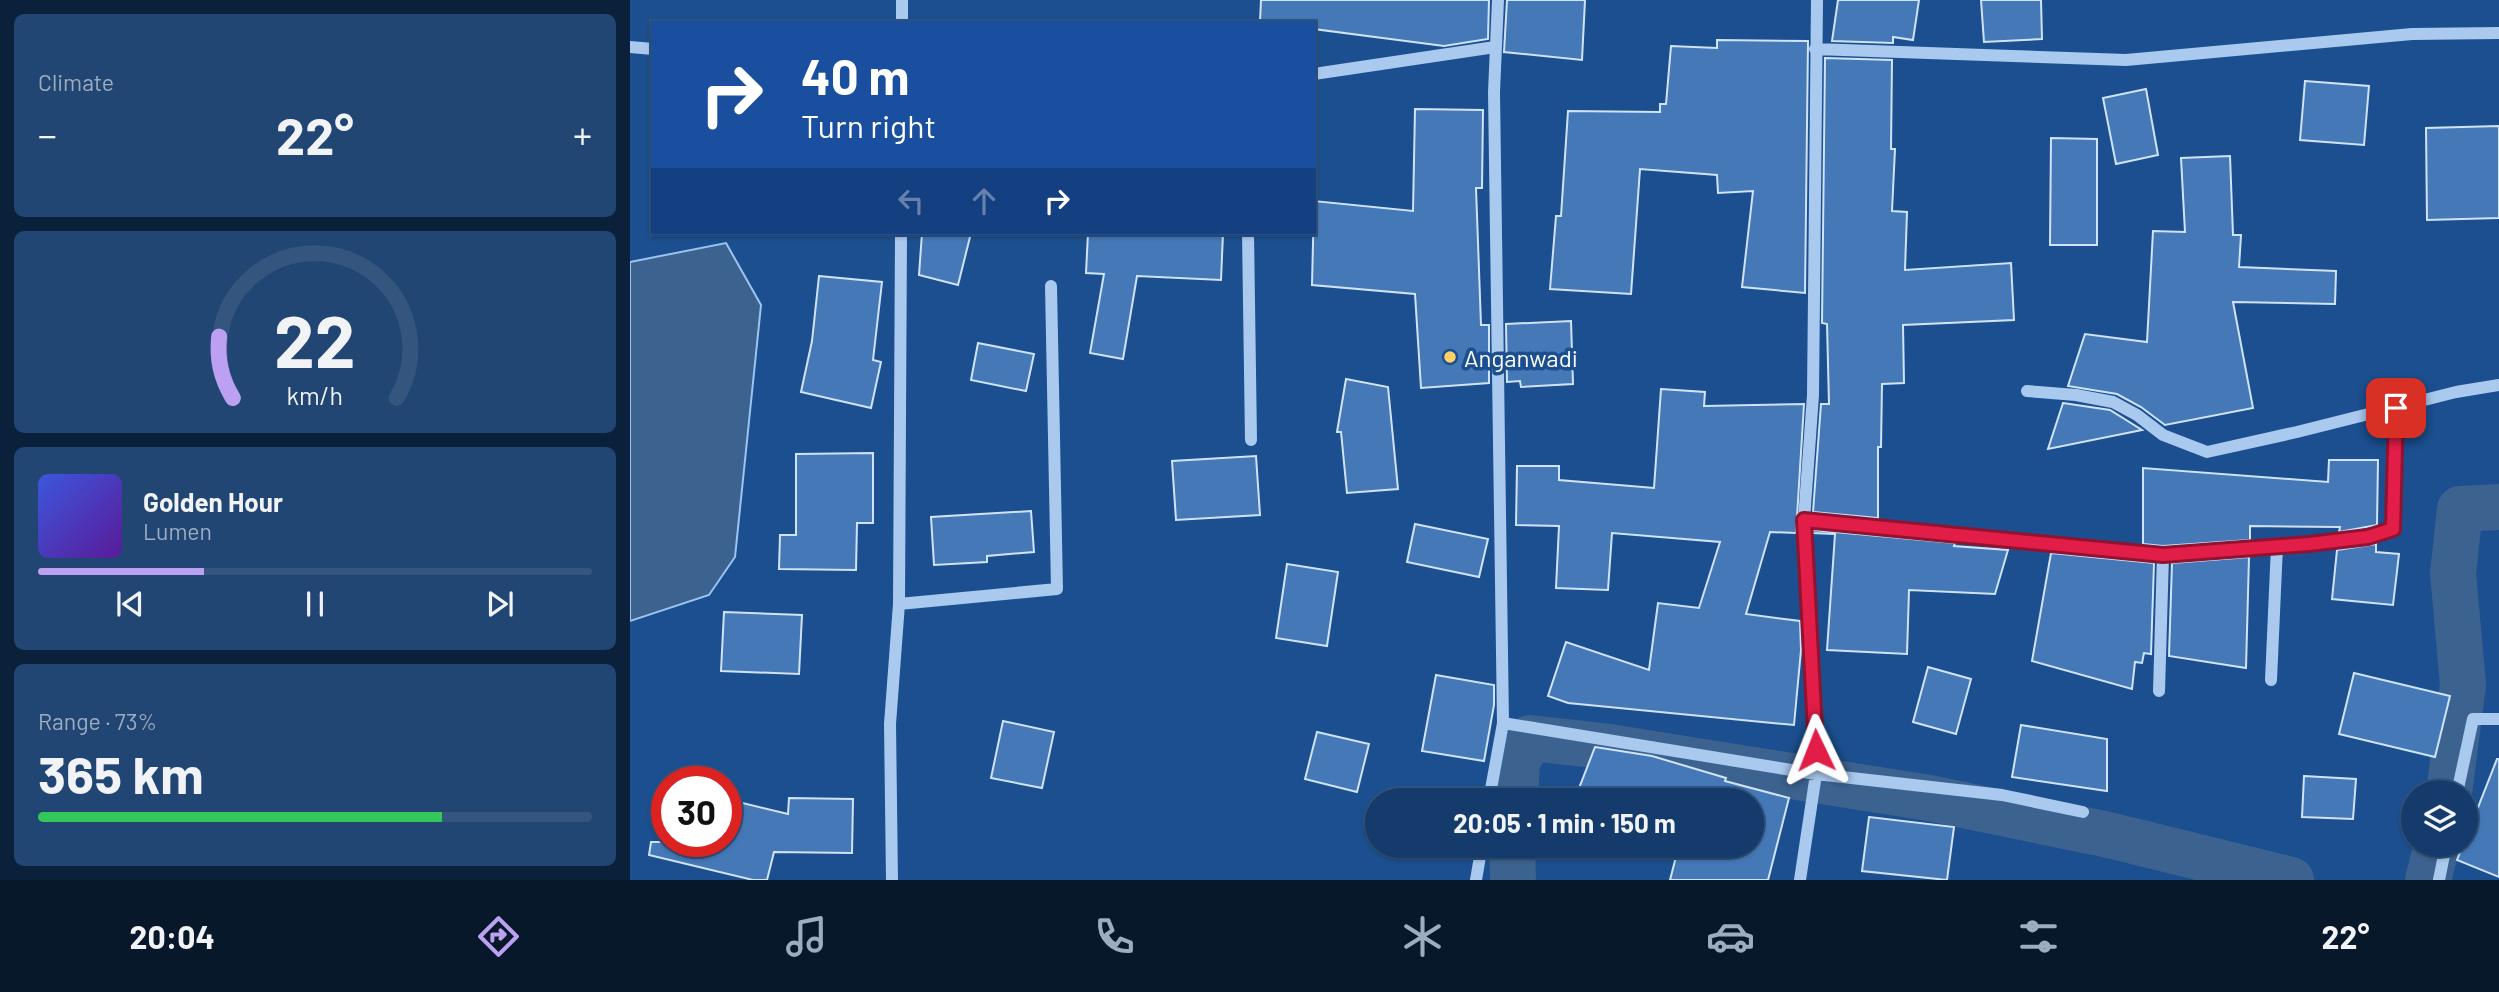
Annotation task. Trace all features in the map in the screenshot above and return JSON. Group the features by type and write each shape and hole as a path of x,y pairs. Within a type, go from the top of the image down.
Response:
{"street":[{"path":"902,0 902,21"},
{"path":"1491,788 1503,723 1495,47 1498,0"},
{"path":"1800,880 1816,774 1804,520 1813,395 1817,0"},
{"path":"1815,49 2126,61 2412,34 2499,33"},
{"path":"630,47 651,49"},
{"path":"1316,74 1495,47"},
{"path":"892,880 890,724 899,604 901,235"},
{"path":"1248,235 1251,440"},
{"path":"899,604 1058,589 1051,286"},
{"path":"2027,391 2113,401 2163,435 2207,452 2456,392 2499,385"},
{"path":"1804,520 2163,555 2368,537 2393,529 2396,408"},
{"path":"2271,680 2277,546"},
{"path":"2159,691 2163,555"},
{"path":"2460,780 2473,719 2499,719"},
{"path":"1503,723 1816,774 2002,795 2083,812"},
{"path":"2439,880 2444,857"},
{"path":"1476,880 1480,858"}],"water":[{"path":"726,243 761,305 735,557 709,595 630,621 630,262"}],"building":[{"path":"1261,0 1489,0 1488,39 1444,46 1316,29 1316,21 1260,21"},
{"path":"1507,0 1585,0 1582,60 1504,52"},
{"path":"1838,0 1919,0 1913,40 1893,37 1893,43 1832,41"},
{"path":"1981,0 2041,0 2042,39 1984,42"},
{"path":"1717,40 1808,41 1805,293 1742,287 1753,191 1718,193 1717,175 1640,169 1631,294 1550,289 1556,216 1561,216 1568,111 1660,112 1660,104 1666,104 1671,46 1717,48"},
{"path":"1825,58 1892,60 1891,149 1895,149 1892,211 1907,212 1905,270 2011,263 2014,320 1903,325 1904,383 1882,384 1881,447 1878,447 1878,518 1813,512 1821,404 1829,404 1827,324 1822,323"},
{"path":"2305,81 2369,86 2364,145 2300,140"},
{"path":"2146,89 2158,155 2116,164 2103,98"},
{"path":"1415,109 1483,110 1482,188 1476,188 1481,325 1489,325 1489,383 1421,388 1415,294 1312,285 1316,201 1413,211"},
{"path":"2499,126 2499,218 2427,220 2426,128"},
{"path":"2051,138 2097,139 2097,245 2050,245"},
{"path":"2230,156 2233,235 2241,235 2239,267 2336,271 2335,304 2233,302 2253,408 2165,425 2141,407 2117,394 2068,386 2085,334 2147,342 2153,231 2185,232 2181,158"},
{"path":"922,235 970,235 958,285 919,275"},
{"path":"1088,235 1223,235 1221,280 1137,276 1123,359 1090,353 1104,274 1086,273"},
{"path":"819,276 882,282 873,360 881,362 871,408 801,392 812,341"},
{"path":"1571,321 1573,384 1521,387 1520,381 1507,382 1506,324"},
{"path":"978,343 1034,354 1026,391 971,380"},
{"path":"1346,379 1388,387 1398,489 1347,493 1341,432 1337,432"},
{"path":"1661,389 1705,392 1704,406 1804,404 1796,533 1770,532 1746,614 1800,621 1801,650 1794,725 1568,703 1548,696 1566,642 1649,670 1658,603 1699,608 1720,542 1612,533 1608,590 1556,588 1559,526 1516,525 1517,466 1559,466 1559,480 1654,488"},
{"path":"2063,403 2110,410 2142,430 2048,449"},
{"path":"873,453 873,523 857,523 856,570 779,569 780,535 796,535 796,454"},
{"path":"1256,456 1260,515 1176,520 1172,461"},
{"path":"2329,460 2378,460 2377,525 2339,532 2340,527 2250,526 2250,540 2163,546 2143,544 2143,468 2328,482"},
{"path":"1031,511 1034,552 987,556 987,562 934,565 931,517"},
{"path":"1415,524 1488,539 1479,577 1407,562"},
{"path":"1813,530 2008,550 1995,594 1909,590 1907,654 1827,650 1835,534 1813,533"},
{"path":"2376,544 2376,552 2399,554 2393,605 2332,599 2337,550"},
{"path":"2051,553 2154,563 2151,654 2144,653 2142,663 2135,662 2132,689 2032,661"},
{"path":"2249,557 2246,668 2169,656 2172,563"},
{"path":"1287,564 1338,572 1327,646 1276,638"},
{"path":"724,612 802,615 799,674 721,671"},
{"path":"1928,667 1971,679 1956,734 1913,722"},
{"path":"2354,673 2450,696 2435,757 2339,734"},
{"path":"1436,675 1494,685 1494,705 1484,761 1422,751"},
{"path":"1003,721 1054,732 1042,788 991,778"},
{"path":"2021,725 2107,739 2107,791 2012,777"},
{"path":"1317,732 1369,744 1357,792 1305,779"},
{"path":"1595,747 1652,756 1751,788 1579,788"},
{"path":"2499,759 2499,877 2457,860 2458,857 2478,857 2478,807"},
{"path":"2304,776 2356,779 2353,819 2302,817"},
{"path":"1764,791 1789,798 1768,880 1670,880 1676,858 1764,858"},
{"path":"789,798 853,799 852,853 774,852 767,880 753,880 657,857 742,857 742,803 788,814"},
{"path":"1869,817 1954,827 1947,880 1862,871"}],"waterway":[{"path":"2451,780 2463,685 2453,573 2460,509 2499,507"},
{"path":"1516,788 1517,762 1530,738 1603,746 1929,798 2109,835 2291,880"},
{"path":"2428,880 2434,857"},
{"path":"1512,858 1513,880"}],"place":[{"name":"Anganwadi","path":"1450,357"}],"route":[{"path":"1816,750 1804,520 2163,555 2368,537 2393,529 2396,408"}]}
